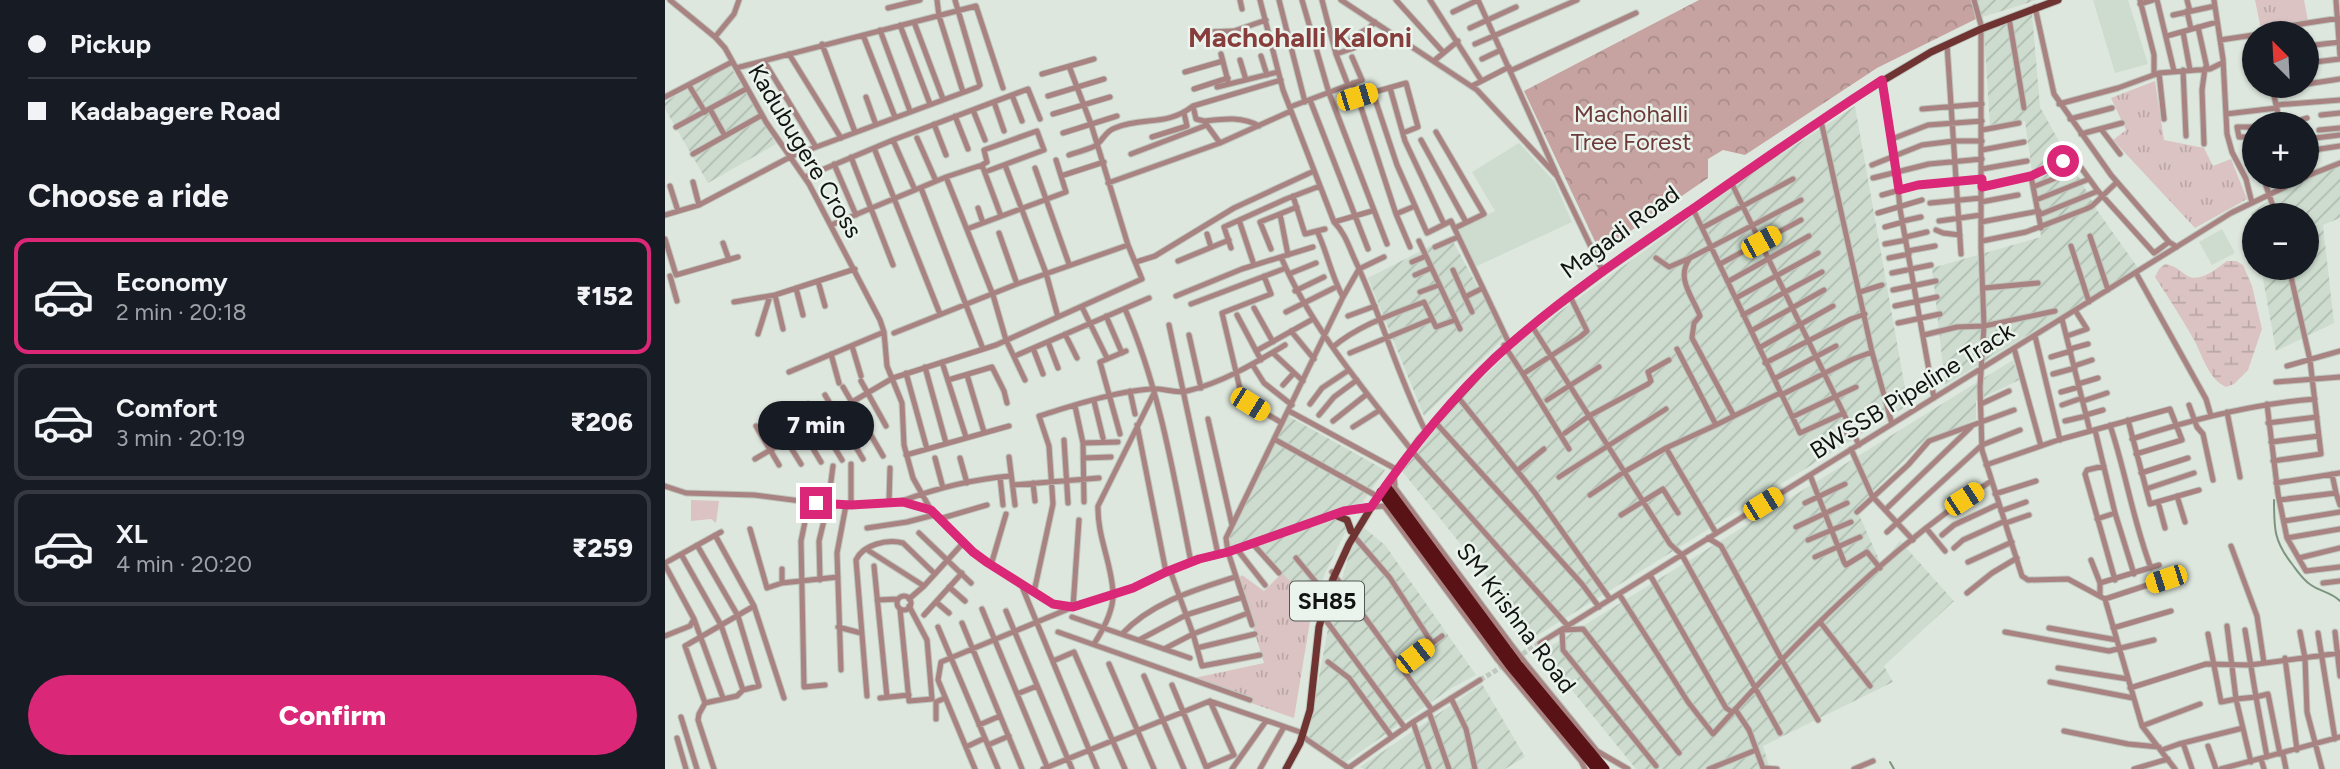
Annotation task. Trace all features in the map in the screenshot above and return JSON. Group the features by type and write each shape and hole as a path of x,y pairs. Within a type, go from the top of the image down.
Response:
{"highway":[{"name":"SM Krishna Road","path":"1381,491 1596,769"},
{"name":"SM Krishna Road","path":"1510,659 1605,769"}],"main road":[{"name":"Magadi Road","path":"1301,733 1316,625 1325,593 1352,533 1424,428 1506,344 1537,316 1852,95 1929,48 2044,0"},
{"name":"Magadi Road","path":"1410,449 1506,344 1602,270 1882,80 1981,27 2058,0"},
{"name":"Magadi Road","path":"1381,491 1394,471"},
{"path":"1335,515 1347,520 1352,533"},
{"name":"Magadi Road","path":"1283,769 1310,710 1319,626 1334,573"}],"street":[{"name":"Kadubugere Cross","path":"670,0 725,48 762,115 805,177 855,270 884,332 884,351 902,403 904,445 913,478 934,515 991,565 1053,604 1073,607"},
{"path":"715,37 734,14 739,0"},
{"path":"888,8 897,3 918,0"},
{"path":"937,0 939,16 963,92"},
{"path":"665,215 699,205 792,156 980,85 955,0"},
{"path":"1240,0 1242,9"},
{"path":"1260,0 1290,109 1334,222 1343,231 1424,428"},
{"path":"1279,0 1307,101 1368,249"},
{"path":"1301,0 1329,93 1387,244"},
{"path":"1322,0 1336,54 1357,97 1396,215 1410,247"},
{"path":"1341,0 1472,86 1557,176"},
{"path":"1396,0 1443,52"},
{"path":"1431,0 1481,80"},
{"path":"1453,12 1478,0 1602,270"},
{"path":"1475,44 1577,0"},
{"path":"1974,0 1981,27 1981,219 1984,288 1980,387 1982,444 1986,466 2022,576 2028,580 2068,579 2103,597 2166,579"},
{"path":"2164,119 2154,55 2140,2 2155,0 2167,36 2173,71"},
{"path":"2187,0 2206,68 2202,90 2204,145"},
{"path":"2319,61 2340,57 2336,0"},
{"path":"2173,15 2215,3 2223,63 2227,134 2232,152 2246,179 2252,203"},
{"path":"665,96 734,65 764,61 976,6 1003,88"},
{"path":"1470,28 1516,7"},
{"path":"2035,8 2050,84 2060,104 2117,183 2169,242 2177,247"},
{"path":"1472,86 1636,13"},
{"path":"2009,18 2024,108"},
{"path":"2319,22 2339,19"},
{"path":"1208,32 1234,30 1266,20"},
{"path":"914,22 943,99"},
{"path":"1351,38 1369,29 1375,22"},
{"path":"2167,36 2217,22"},
{"path":"900,25 930,104"},
{"path":"880,30 910,111"},
{"path":"2183,32 2190,69"},
{"path":"863,35 895,117"},
{"path":"2220,40 2242,37"},
{"path":"1435,61 1458,41"},
{"path":"2319,44 2339,42"},
{"path":"822,44 855,132"},
{"path":"1947,45 1961,254"},
{"path":"1336,54 1354,48"},
{"path":"1482,59 1501,50"},
{"path":"789,54 841,138"},
{"path":"1221,54 1228,81"},
{"path":"1261,56 1266,75"},
{"path":"1108,183 1220,142 1307,101 1362,80 1352,57"},
{"path":"1042,75 1094,59"},
{"path":"1240,60 1246,80"},
{"path":"764,61 816,147"},
{"path":"1185,72 1223,61"},
{"path":"2060,104 2157,74 2206,68 2223,63"},
{"path":"755,459 893,377 1006,340 1142,279 1128,245 1104,162 1069,66"},
{"path":"2183,70 2186,136"},
{"path":"1193,89 1278,72"},
{"path":"1048,96 1104,79"},
{"path":"2319,82 2340,79"},
{"path":"1069,155 1097,145 1105,134 1116,127 1138,122 1162,121 1184,113 1193,106 1281,80"},
{"path":"1882,80 1903,222 1934,398"},
{"path":"1217,87 1228,81"},
{"path":"1357,97 1406,83 1418,127 1403,133"},
{"path":"690,87 725,136"},
{"path":"1390,88 1403,133 1444,224"},
{"path":"676,127 746,89"},
{"path":"805,177 893,139 1028,89 1040,119"},
{"path":"1373,93 1397,165 1427,233 1451,221 1506,344 1569,449"},
{"path":"1012,95 1022,121"},
{"path":"866,97 876,125"},
{"path":"1053,114 1110,97"},
{"path":"2275,98 2277,112"},
{"path":"2226,114 2340,100"},
{"path":"993,102 1004,131"},
{"path":"1922,109 1982,104"},
{"path":"1193,106 1196,119 1206,123 1220,142"},
{"path":"2070,119 2112,108"},
{"path":"973,110 985,139"},
{"path":"1152,137 1187,126 1184,113"},
{"path":"2321,115 2340,113"},
{"path":"693,154 762,115"},
{"path":"955,116 968,149"},
{"path":"1062,133 1117,116"},
{"path":"1131,154 1206,123 1231,118 1259,125"},
{"path":"1162,121 1165,133"},
{"path":"1821,121 1872,352 1892,424"},
{"path":"1892,139 1928,125 1982,121"},
{"path":"2081,134 2122,123"},
{"path":"934,124 946,155"},
{"path":"1982,130 2019,124"},
{"path":"2319,130 2340,128"},
{"path":"2101,129 2120,154"},
{"path":"831,225 946,177 982,165 987,162 984,150 1037,131 1044,150 985,173"},
{"path":"1436,132 1484,214 1455,228"},
{"path":"2319,138 2340,135"},
{"path":"917,138 936,181"},
{"path":"893,139 918,189 983,349"},
{"path":"1421,140 1466,222"},
{"path":"1872,166 1922,145 1982,141"},
{"path":"1982,150 2024,142"},
{"path":"2319,149 2340,146"},
{"path":"874,148 940,314"},
{"path":"851,157 893,265"},
{"path":"1982,187 2031,176 2071,158 2076,159 2098,191 2154,253 2169,242"},
{"path":"1873,178 1929,164 1982,159"},
{"path":"967,229 1066,192 1056,160"},
{"path":"1982,169 2027,161"},
{"path":"1061,176 1104,162"},
{"name":"BWSSB Pipeline Track","path":"2319,172 2340,163"},
{"path":"834,164 856,215"},
{"path":"982,165 1001,216"},
{"path":"1005,165 1046,273 1058,317"},
{"path":"1034,168 1069,264"},
{"path":"2033,187 2081,168"},
{"path":"1136,262 1155,256 1234,208 1314,171"},
{"path":"2031,176 2042,228"},
{"path":"946,177 993,295 1006,340 1025,380"},
{"path":"1702,228 1793,179"},
{"path":"1882,195 1918,185 1982,179"},
{"path":"2036,200 2089,179"},
{"path":"693,182 699,205"},
{"path":"1731,182 1859,445"},
{"path":"1982,241 2042,228 2092,206 2117,183"},
{"path":"670,186 678,211"},
{"path":"1231,248 1224,227 1320,186"},
{"path":"2268,189 2273,203"},
{"name":"BWSSB Pipeline Track","path":"2252,203 2281,189"},
{"path":"1939,221 2039,213 2098,191"},
{"path":"1930,203 2018,195"},
{"path":"1293,196 1305,234 1325,229"},
{"path":"1656,258 1669,267 1801,200"},
{"path":"1878,213 1922,200"},
{"path":"1396,215 1415,205"},
{"path":"1271,249 1260,222 1297,207"},
{"path":"978,208 983,223"},
{"name":"BWSSB Pipeline Track","path":"1540,643 2242,208"},
{"path":"1693,209 1800,433 1844,414"},
{"path":"1334,222 1373,211"},
{"path":"1280,214 1286,268 1295,290 1313,319 1410,449 1568,626"},
{"path":"1885,227 1921,217"},
{"path":"1239,220 1254,265"},
{"path":"1720,264 1801,220"},
{"path":"1936,230 1960,234"},
{"path":"1317,231 1325,247 1333,279 1343,297"},
{"path":"1885,244 1927,232"},
{"path":"999,233 1017,284"},
{"path":"1207,234 1211,247"},
{"path":"1728,281 1809,236"},
{"path":"2090,236 2108,290"},
{"path":"1435,247 1458,237"},
{"path":"1178,261 1229,240"},
{"path":"1419,241 1460,329"},
{"path":"666,243 670,276 677,301"},
{"path":"723,243 729,260"},
{"path":"894,333 1069,264 1128,245"},
{"path":"1889,258 1935,246"},
{"path":"2071,246 2088,302"},
{"path":"1175,296 1254,265 1313,247"},
{"path":"1736,298 1818,253"},
{"path":"1412,262 1426,256"},
{"path":"670,276 738,257"},
{"path":"1252,625 1235,577 1227,538 1343,297 1359,269 1384,257"},
{"path":"1690,258 1686,264 1684,281 1700,316 1694,323 1692,338 1734,416"},
{"path":"1289,274 1316,263"},
{"path":"1892,273 1931,265"},
{"path":"1191,304 1286,268"},
{"path":"1415,275 1431,268"},
{"path":"734,302 773,295 855,270"},
{"path":"1453,270 1472,312"},
{"path":"1743,314 1822,272"},
{"path":"2136,273 2206,400 2211,416"},
{"path":"1241,393 1222,313 1271,294 1263,276"},
{"path":"1295,290 1324,277"},
{"path":"2273,461 2321,454 2310,360 2292,280"},
{"path":"818,281 825,306"},
{"path":"1893,290 1935,281"},
{"path":"1984,288 2038,283"},
{"path":"1420,292 1439,285"},
{"path":"1860,292 1882,285"},
{"path":"796,288 803,315"},
{"path":"1286,312 1334,288"},
{"path":"1465,297 1483,288"},
{"path":"1751,331 1824,290"},
{"path":"773,295 783,329"},
{"path":"758,334 773,295"},
{"path":"1523,374 1586,333 1585,325 1570,296"},
{"path":"1895,306 1937,297"},
{"path":"1015,356 1149,298"},
{"path":"1333,346 1380,319 1425,302 1436,327 1455,320"},
{"path":"1348,316 1375,306"},
{"path":"1759,348 1833,306"},
{"path":"1082,307 1107,358"},
{"path":"1254,308 1273,342"},
{"path":"1125,309 1140,343 1154,391 1191,562"},
{"path":"2067,336 2087,328 2075,310"},
{"path":"1924,335 2055,311"},
{"path":"1765,363 1865,314"},
{"path":"1898,323 1940,314"},
{"path":"1237,315 1261,360"},
{"path":"1106,316 1124,352 1100,362 1120,434"},
{"path":"1257,351 1313,319"},
{"path":"1350,353 1432,319"},
{"path":"2062,319 2086,415 2104,466 2134,574"},
{"path":"1169,325 1218,554"},
{"path":"1532,326 1670,544 1682,555 1780,733"},
{"path":"1291,331 1314,359"},
{"path":"789,372 884,332"},
{"path":"1065,334 1077,358"},
{"path":"1189,335 1201,388"},
{"path":"2035,335 2062,424 2060,440"},
{"path":"1048,342 1058,368"},
{"path":"2051,357 2088,344"},
{"path":"852,345 861,378 887,426"},
{"path":"1034,592 1053,504 1049,446 1039,416 1130,391 1171,393 1201,388 1261,360 1285,345"},
{"path":"1775,379 1836,346"},
{"path":"1033,348 1043,374"},
{"path":"2014,348 2041,446"},
{"path":"1677,349 1716,425"},
{"path":"2287,366 2340,351"},
{"path":"1590,495 1667,448 1872,352"},
{"path":"1273,353 1303,381"},
{"path":"831,354 841,385 883,456"},
{"path":"1565,433 1589,416 1648,384 1651,381 1648,372 1669,360"},
{"path":"2053,374 2092,360"},
{"path":"942,362 966,437"},
{"path":"1252,364 1264,383 1290,408 1394,471"},
{"path":"925,367 946,443"},
{"path":"948,380 992,367 1007,403"},
{"path":"1547,400 1599,367"},
{"path":"1310,404 1322,388 1349,370"},
{"path":"906,373 927,449"},
{"path":"1283,385 1293,374"},
{"path":"967,375 984,432"},
{"path":"2276,382 2340,376"},
{"path":"2061,392 2098,378"},
{"path":"1319,415 1334,397 1357,380"},
{"path":"1792,417 1856,387"},
{"path":"1130,391 1135,414"},
{"path":"1094,645 1104,628 1113,595 1098,520 1098,506 1154,391"},
{"path":"1981,404 2009,391"},
{"path":"2062,405 2106,393"},
{"path":"1333,421 1367,394"},
{"path":"825,395 863,459"},
{"path":"1458,397 1518,470 1610,599"},
{"path":"2132,439 2177,424 2227,412 2267,404 2315,400"},
{"path":"1094,401 1103,438"},
{"path":"808,404 842,460"},
{"path":"1250,404 1282,423"},
{"path":"2267,404 2276,483 2287,538 2306,571 2340,566"},
{"path":"2189,405 2203,434 2213,480"},
{"path":"1075,406 1083,443 1084,502"},
{"path":"1559,477 1666,409"},
{"path":"1986,466 2092,430 2170,409 2182,440 2136,454"},
{"path":"790,410 821,462"},
{"path":"1353,427 1380,410"},
{"path":"1857,512 1908,465 1929,441 2014,410"},
{"path":"2062,424 2103,410"},
{"path":"2227,412 2240,477"},
{"path":"772,417 801,464"},
{"path":"2269,423 2317,417"},
{"path":"1208,419 1232,526"},
{"path":"2128,420 2150,505 2199,489"},
{"path":"1435,422 1599,607"},
{"path":"1137,425 1168,571 1193,634 1202,666 1260,655"},
{"path":"1885,510 1973,425"},
{"path":"2110,425 2140,539 2151,568"},
{"path":"756,426 779,465"},
{"path":"907,455 1009,426"},
{"path":"1830,441 1852,430"},
{"path":"1887,532 1982,444 2020,430"},
{"path":"2271,442 2319,436"},
{"path":"1275,439 1381,491"},
{"path":"1064,440 1067,503"},
{"path":"1083,443 1118,442"},
{"path":"1667,448 1716,533"},
{"path":"1518,470 1544,449"},
{"path":"1851,449 1872,496 1913,540"},
{"path":"1009,457 1015,505"},
{"path":"1083,458 1111,457"},
{"path":"935,458 943,488"},
{"path":"960,458 967,483"},
{"path":"2141,473 2187,458"},
{"path":"841,670 837,552 849,505 851,464"},
{"path":"820,580 819,541 833,466"},
{"path":"2104,466 2085,471 2115,580"},
{"path":"889,502 890,468"},
{"name":"SM Krishna Road","path":"1394,471 1395,488 1585,769"},
{"path":"2145,489 2194,473"},
{"path":"2276,483 2340,473"},
{"path":"2332,474 2340,505"},
{"path":"1810,475 1846,565 1867,552 1880,568"},
{"path":"665,486 686,493 754,495 849,505 901,502 943,488 1011,476"},
{"path":"1000,477 1003,505"},
{"path":"1013,485 1099,478"},
{"path":"1619,594 1688,702 1713,734 1820,622 1926,528 1991,481"},
{"path":"1995,494 2036,481"},
{"path":"1033,483 1035,501"},
{"path":"1805,503 1845,484"},
{"path":"1621,515 1663,489 1678,513"},
{"path":"2279,500 2336,493"},
{"path":"2177,496 2185,522"},
{"path":"809,502 801,541 804,687 825,685"},
{"path":"901,502 934,515"},
{"path":"2001,511 2026,502"},
{"path":"2158,502 2165,527"},
{"path":"1796,527 1847,503"},
{"path":"1942,535 1954,525 1999,504"},
{"path":"867,528 987,505"},
{"name":"SM Krishna Road","path":"1369,507 1384,506 1510,659 1597,751 1628,769"},
{"path":"975,769 938,680 941,662 1073,607 1133,588 1191,562 1335,515 1369,507"},
{"path":"2284,521 2340,512"},
{"path":"2097,519 2115,513"},
{"path":"991,565 1006,514"},
{"path":"1954,548 1963,540 2029,514"},
{"path":"1073,607 1079,520"},
{"path":"1808,540 1851,522"},
{"path":"1926,528 1945,551"},
{"path":"2287,538 2340,528"},
{"path":"750,529 767,588 782,583 838,577"},
{"path":"723,698 694,619 665,564 718,533 754,606 784,698"},
{"path":"919,533 971,583"},
{"path":"1352,533 1389,578 1432,643"},
{"path":"1815,557 1860,537"},
{"path":"1708,538 1721,546 1782,660 1818,720"},
{"path":"867,696 856,560 858,555 866,549 897,541 903,543 935,574"},
{"path":"898,598 909,701 932,699 927,640 909,606 909,599 964,542"},
{"path":"1968,562 2012,542"},
{"path":"1252,543 1279,573"},
{"path":"697,545 737,616 759,686 743,690 737,696 705,703 699,714 698,720 714,769"},
{"path":"2231,546 2257,616 2264,663"},
{"path":"1236,548 1265,586"},
{"path":"2299,558 2340,548"},
{"path":"866,549 924,586"},
{"path":"681,554 721,625 743,690"},
{"path":"1296,558 1325,593"},
{"path":"1968,593 1992,573 2017,558"},
{"path":"2091,560 2142,726 2175,769"},
{"path":"2100,583 2159,565"},
{"path":"874,566 884,697 909,695"},
{"path":"782,569 782,583"},
{"path":"924,615 961,573"},
{"path":"1334,573 1430,711 1449,769"},
{"path":"1650,575 1726,708 1734,710 1745,723 1763,768 1777,769"},
{"path":"1122,634 1135,621 1179,596 1235,577"},
{"path":"2323,583 2340,581"},
{"path":"949,587 965,601"},
{"path":"1023,589 1097,769"},
{"path":"877,600 904,596 909,599"},
{"path":"1139,640 1186,615 1243,597"},
{"path":"936,602 949,612"},
{"path":"705,703 685,646 754,606"},
{"path":"900,608 904,610 909,606"},
{"path":"982,608 1046,768 1210,701 1301,733 1349,769 1413,722 1480,680"},
{"path":"1006,611 1072,769"},
{"path":"2113,628 2171,611"},
{"path":"1164,649 1193,634 1248,614"},
{"path":"1322,614 1405,728"},
{"path":"1072,617 1190,658"},
{"path":"665,636 690,626 694,619"},
{"path":"1820,622 1870,686"},
{"path":"963,623 1022,769"},
{"path":"2227,626 2237,699 2251,762"},
{"path":"838,627 862,634"},
{"path":"937,627 997,769"},
{"path":"2049,628 2117,640"},
{"path":"1656,766 1563,650 1562,630 1583,629 1679,753"},
{"path":"2245,630 2264,769"},
{"path":"1058,632 1250,700"},
{"path":"2005,632 2109,651 2154,639"},
{"path":"2300,632 2305,657 2307,712 2322,769"},
{"path":"2335,632 2340,676"},
{"path":"2225,768 2337,738 2318,633"},
{"path":"1197,648 1255,634"},
{"path":"2208,634 2221,702 2268,694 2285,769"},
{"path":"1415,656 1442,636"},
{"path":"1053,661 1074,652 1125,769"},
{"path":"2130,688 2206,664 2250,665 2339,653"},
{"path":"2285,659 2297,750"},
{"path":"1328,662 1349,678 1392,737"},
{"path":"1109,663 1154,769"},
{"path":"2058,668 2128,679"},
{"path":"1144,676 1184,769"},
{"path":"2050,682 2133,698"},
{"path":"1172,685 1207,768 1234,755 1210,701"},
{"path":"1017,694 1037,686"},
{"path":"936,719 936,702 945,698"},
{"path":"1451,698 1466,729 1475,769"},
{"path":"2142,726 2200,704"},
{"path":"979,725 1000,716"},
{"path":"681,717 697,769"},
{"path":"1232,769 1265,721"},
{"path":"1413,722 1429,769"},
{"path":"1260,769 1284,727"},
{"path":"2064,731 2160,749 2243,728"},
{"path":"988,745 1009,736"},
{"path":"677,738 686,769"},
{"path":"966,747 985,738"},
{"path":"2183,743 2192,769"},
{"path":"2208,746 2216,769"},
{"path":"1709,769 1756,750"},
{"path":"2134,769 2168,759"},
{"path":"1854,769 1873,761"}],"shaded area":[{"path":"1971,0 2037,0 1976,19"},
{"path":"2093,0 2128,0 2148,64 2115,73"},
{"path":"2032,13 2040,107 2097,210 2138,268 1945,385 1932,268 2041,237 2025,121 1990,127 1984,32"},
{"path":"729,64 776,144 708,183 665,109 665,102"},
{"path":"1855,106 1908,405 1535,637 1402,471 1446,415 1523,338 1750,175"},
{"path":"1519,143 1554,181 1572,222 1475,267 1459,229 1495,211 1472,172"},
{"path":"2340,165 2340,218 2323,225 2334,323 2276,351 2263,280 2319,280 2319,203 2265,203 2286,189 2319,189 2319,174"},
{"path":"2222,229 2235,253 2212,265 2199,242"},
{"path":"1450,236 1505,337 1424,416 1368,278"},
{"path":"2013,360 2019,380 1976,401 1976,419 1920,445 1856,508 1881,564 1900,541 1954,601 1884,666 1893,682 1763,746 1770,769 1636,769 1541,652"},
{"path":"1288,416 1385,470 1362,503 1230,547 1230,535"},
{"path":"1331,518 1349,525 1313,603 1282,573 1258,544"},
{"path":"1363,527 1385,545 1476,675 1450,689 1346,762 1308,737 1329,623 1350,551"},
{"path":"1482,684 1525,757 1505,769 1360,767"}],"green space":[{"name":"Machohalli Tree Forest","path":"1699,0 1971,0 1976,19 1877,68 1745,155 1723,150 1708,159 1708,178 1600,252 1524,91"},
{"path":"2255,0 2304,0 2308,21 2259,21"},
{"path":"2155,81 2164,140 2204,148 2213,166 2231,159 2247,199 2195,228 2113,140 2126,130 2111,98"},
{"path":"2227,261 2242,264 2242,280 2249,280 2252,286 2262,329 2248,370 2234,384 2226,387 2210,372 2193,338 2155,277 2165,264 2191,277 2207,274"},
{"path":"691,500 719,501 716,523 711,519 691,521"},
{"path":"1282,573 1313,603 1294,718 1185,680 1264,663 1238,579 1242,575 1264,591"}],"waterway":[{"path":"2274,500 2276,534 2286,556 2308,583 2340,601"},
{"path":"1890,762 1894,769"}],"tunnel":[{"path":"1516,658 1540,643"},
{"path":"1480,680 1505,665"}],"district":[{"name":"Machohalli Kaloni","path":"1300,37"}],"route":[{"path":"816,503 851,505 903,502 931,510 973,552 988,563 1053,604 1073,607 1133,588 1199,559 1228,552 1344,511 1371,507 1419,440 1445,410 1495,358 1539,320 1631,252 1882,80 1899,190 1918,185 1982,179 1982,187 2031,176 2063,161"}]}
